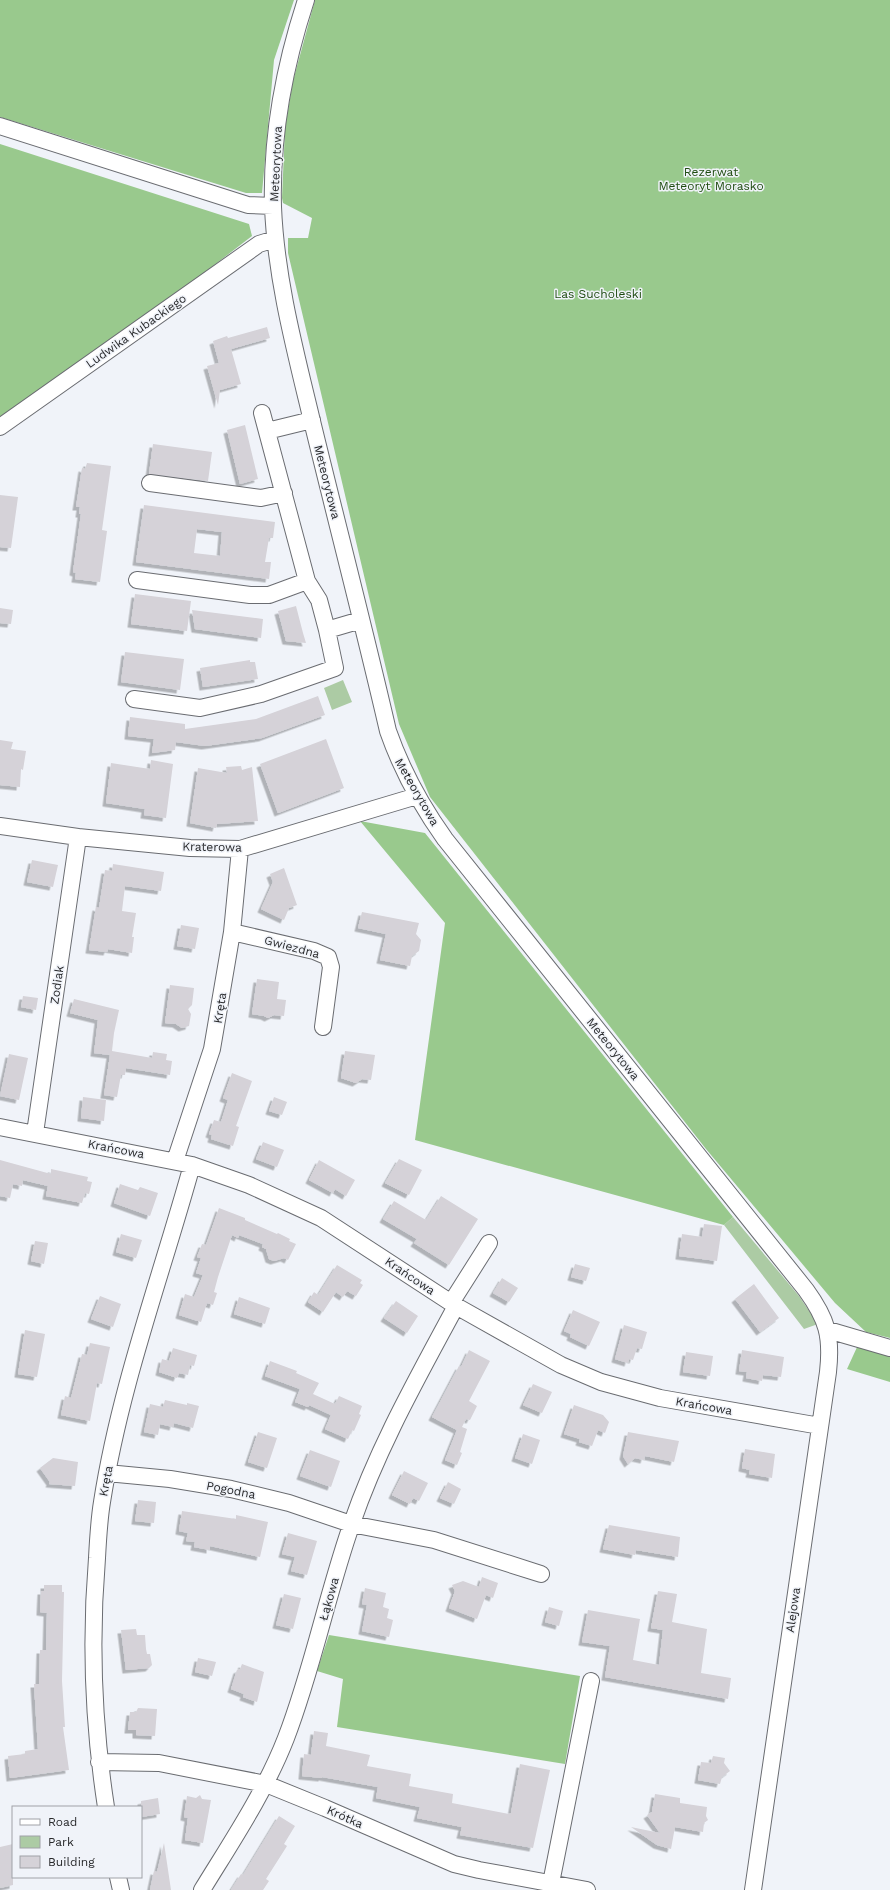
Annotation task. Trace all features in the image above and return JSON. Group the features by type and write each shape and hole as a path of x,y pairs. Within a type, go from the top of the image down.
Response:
{"street":[{"name":"Meteorytowa","path":"306,0 286,70 275,145 273,206 275,239 285,299 310,420 388,731 400,765 428,815 478,881 806,1290 822,1315 828,1330"},
{"path":"0,126 248,205 273,206"},
{"name":"Ludwika Kubackiego","path":"0,428 260,244 275,239"},
{"path":"134,699 200,708 261,694 335,668 319,600 307,581 262,413"},
{"path":"267,431 310,420"},
{"path":"150,484 261,498 284,493"},
{"path":"137,580 250,595 269,595 307,581"},
{"path":"327,630 361,620"},
{"name":"Kraterowa","path":"0,826 78,837 190,848 240,849 417,796"},
{"name":"Zodiak","path":"35,1133 78,837"},
{"name":"Kręta","path":"175,1161 212,1049 232,932 240,849"},
{"name":"Gwiezdna","path":"232,932 314,951 328,957 331,967 323,1027"},
{"name":"Krańcowa","path":"0,1127 175,1161 192,1165 249,1185 321,1218 454,1305 561,1365 601,1382 667,1399 820,1426"},
{"name":"Kręta","path":"106,1806 100,1762 93,1680 93,1606 101,1504 132,1363 192,1165"},
{"name":"Łąkowa","path":"202,1890 266,1784 286,1739 303,1688 351,1524 369,1477 454,1305 489,1243"},
{"path":"828,1330 890,1348"},
{"name":"Alejowa","path":"753,1890 830,1356 828,1330"},
{"name":"Pogodna","path":"107,1473 170,1479 230,1489 288,1503 351,1524 434,1540 541,1574"},
{"path":"551,1884 591,1681"},
{"name":"Krótka","path":"100,1762 159,1763 266,1784 454,1864 587,1890"},
{"path":"118,1878 121,1890"}],"green space":[{"path":"0,0 294,0 274,60 262,193 246,193 0,117"},
{"name":"Las Sucholeski","path":"315,0 890,0 890,1338 866,1332 835,1303 706,1149 430,797 399,724 288,253 288,238 308,238 312,218 283,203 282,198 285,128 293,81"},
{"path":"0,144 249,224 252,236 148,316 0,418"},
{"path":"343,680 352,702 332,710 324,688"},
{"path":"360,821 425,833 733,1217 724,1225 415,1140 445,923"},
{"path":"733,1217 799,1296 818,1324 804,1329 724,1225"},
{"path":"858,1345 890,1353 890,1382 847,1369"},
{"path":"329,1635 580,1676 565,1764 337,1727 343,1679 317,1671"}],"building":[{"path":"267,327 270,338 231,349 241,384 220,390 218,405 207,366 219,363 213,341 227,336 228,338"},
{"path":"245,425 258,479 240,484 227,430"},
{"path":"153,444 212,452 208,481 149,474"},
{"path":"87,463 111,466 102,530 107,531 100,582 75,579 76,573 73,572 81,514 79,514 80,507 76,507 82,468 85,469"},
{"path":"0,495 18,497 11,548 0,547"},
{"path":"144,505 275,522 273,538 269,538 265,562 271,562 269,579 136,562","holes":["197,529 222,532 220,556 194,553"]},
{"path":"135,594 191,601 187,631 131,624"},
{"path":"296,606 306,643 286,641 278,611"},
{"path":"0,608 13,610 11,624 0,623"},
{"path":"192,610 263,619 261,638 195,629"},
{"path":"125,652 184,659 180,690 121,682"},
{"path":"250,660 250,662 255,662 258,679 203,687 200,668"},
{"path":"318,696 325,715 262,738 205,746 176,742 175,750 152,753 154,739 128,736 130,717 185,724 185,729 256,719"},
{"path":"326,739 344,788 278,813 260,764"},
{"path":"0,740 13,742 11,749 26,751 23,770 21,769 20,787 0,785"},
{"path":"151,760 173,764 166,818 144,815 145,809 106,803 111,763 150,769"},
{"path":"241,766 242,770 252,767 258,821 217,824 216,828 190,823 198,768 227,773 226,767"},
{"path":"32,860 58,865 53,887 27,882"},
{"path":"113,864 164,872 161,891 125,886 122,911 136,913 132,937 134,937 132,953 108,949 107,952 89,950 96,907 99,908 105,870 112,871"},
{"path":"284,868 297,905 289,908 284,920 261,909 273,882 270,874"},
{"path":"362,912 419,923 416,934 421,940 419,951 412,956 410,966 380,960 386,934 358,928"},
{"path":"181,925 199,928 195,949 177,946"},
{"path":"257,979 279,982 277,999 286,1000 284,1016 274,1015 268,1018 252,1014"},
{"path":"170,985 194,988 192,1005 188,1009 191,1014 189,1026 182,1028 176,1024 165,1023"},
{"path":"23,996 38,998 36,1010 21,1007"},
{"path":"74,999 119,1010 112,1051 152,1058 153,1052 167,1054 166,1060 172,1061 170,1075 126,1068 125,1075 121,1075 117,1097 104,1095 110,1055 94,1053 98,1020 70,1013"},
{"path":"345,1051 375,1055 371,1080 362,1079 356,1083 341,1078"},
{"path":"9,1054 28,1058 19,1100 0,1096"},
{"path":"232,1073 252,1081 236,1126 239,1127 233,1146 211,1139 212,1135 209,1134 214,1120 221,1122 228,1100 223,1098"},
{"path":"83,1097 106,1100 104,1121 81,1118"},
{"path":"274,1097 287,1102 282,1115 269,1111"},
{"path":"263,1142 284,1150 277,1167 256,1159"},
{"path":"399,1159 422,1170 409,1195 385,1183"},
{"path":"0,1160 51,1174 51,1169 88,1177 87,1181 92,1182 89,1194 85,1193 82,1203 46,1196 48,1186 23,1180 22,1186 13,1184 10,1198 0,1196"},
{"path":"319,1160 355,1180 346,1196 335,1189 333,1193 309,1180"},
{"path":"120,1184 138,1190 140,1187 158,1193 150,1216 114,1203"},
{"path":"441,1196 478,1219 449,1265 414,1243 417,1239 383,1219 394,1201 426,1220"},
{"path":"219,1208 245,1218 245,1220 277,1234 278,1233 296,1244 288,1260 284,1258 274,1261 269,1259 266,1249 262,1247 263,1244 239,1235 238,1238 232,1235 218,1277 214,1292 217,1293 213,1305 207,1303 201,1322 179,1315 185,1294 194,1297 203,1275 196,1273 201,1258 197,1257 202,1244 206,1245"},
{"path":"704,1224 722,1226 717,1261 679,1256 682,1234 702,1237"},
{"path":"121,1234 142,1240 136,1258 116,1252"},
{"path":"35,1241 48,1243 44,1264 31,1261"},
{"path":"575,1264 590,1268 586,1281 571,1277"},
{"path":"337,1265 362,1280 360,1283 363,1285 356,1296 347,1291 343,1297 336,1292 323,1312 308,1302 314,1292 318,1295"},
{"path":"502,1278 518,1288 509,1302 493,1293"},
{"path":"754,1284 779,1318 760,1332 735,1299"},
{"path":"100,1296 121,1304 113,1327 91,1319"},
{"path":"239,1297 270,1308 265,1324 234,1314"},
{"path":"396,1301 418,1316 407,1333 384,1318"},
{"path":"573,1310 600,1322 589,1346 570,1337 571,1334 564,1331"},
{"path":"624,1325 647,1332 642,1349 637,1348 633,1360 629,1359 628,1363 615,1359"},
{"path":"25,1330 45,1334 37,1377 18,1374"},
{"path":"90,1343 110,1347 102,1384 97,1383 90,1421 61,1415 65,1396 71,1398 82,1354 87,1355"},
{"path":"173,1348 197,1355 194,1366 190,1365 188,1375 179,1373 177,1378 159,1372 162,1359 169,1361"},
{"path":"469,1350 490,1361 469,1401 477,1406 470,1420 466,1419 462,1427 467,1429 460,1452 462,1453 457,1465 445,1460 457,1430 432,1417 459,1366 461,1367"},
{"path":"742,1350 784,1357 781,1377 763,1375 762,1381 746,1378 747,1372 739,1371"},
{"path":"686,1352 713,1356 710,1376 683,1372"},
{"path":"270,1361 297,1371 296,1373 319,1383 313,1394 335,1404 339,1396 362,1406 359,1414 361,1415 354,1431 352,1430 348,1439 325,1429 331,1415 309,1405 308,1407 295,1402 300,1389 265,1376"},
{"path":"533,1384 552,1392 542,1413 523,1405"},
{"path":"165,1400 199,1406 193,1428 174,1423 173,1427 160,1424 158,1435 144,1432 150,1404 163,1407"},
{"path":"574,1405 603,1415 609,1422 605,1433 598,1430 592,1446 579,1442 580,1439 564,1434"},
{"path":"258,1432 277,1438 267,1468 248,1462"},
{"path":"628,1432 679,1441 674,1462 645,1456 644,1460 635,1458 628,1464 623,1456"},
{"path":"523,1434 540,1440 532,1464 515,1458"},
{"path":"745,1449 775,1454 772,1478 749,1474 750,1470 742,1468"},
{"path":"310,1450 340,1461 331,1487 300,1476"},
{"path":"53,1458 78,1462 75,1486 49,1484 50,1482 40,1468"},
{"path":"404,1471 428,1483 419,1501 413,1498 410,1504 392,1495"},
{"path":"448,1482 461,1489 454,1504 440,1498"},
{"path":"138,1500 156,1502 154,1523 135,1521"},
{"path":"182,1511 236,1519 236,1515 268,1522 260,1557 210,1546 210,1550 194,1547 195,1542 186,1541 188,1533 179,1531"},
{"path":"609,1525 680,1537 678,1557 636,1550 635,1555 603,1549"},
{"path":"288,1533 317,1541 307,1575 291,1571 295,1557 282,1554"},
{"path":"482,1577 498,1583 493,1598 486,1595 477,1619 449,1608 455,1591 452,1585 463,1581 479,1587"},
{"path":"44,1585 62,1585 62,1592 64,1592 62,1681 65,1727 63,1727 69,1770 10,1778 8,1756 25,1754 25,1751 38,1749 34,1684 39,1684 40,1650 46,1650 47,1613 40,1612 41,1591 44,1591"},
{"path":"365,1588 386,1593 383,1607 389,1609 387,1618 393,1620 389,1637 362,1631 367,1605 362,1604"},
{"path":"658,1591 677,1594 672,1622 707,1629 701,1673 731,1678 728,1699 605,1677 610,1646 582,1642 588,1610 640,1619 633,1660 659,1665 663,1630 651,1628"},
{"path":"284,1594 301,1598 293,1629 276,1625"},
{"path":"549,1607 563,1611 559,1626 545,1622"},
{"path":"136,1629 137,1635 145,1635 147,1654 150,1654 152,1665 149,1668 126,1670 121,1630"},
{"path":"198,1658 216,1662 212,1676 195,1672"},
{"path":"242,1664 264,1672 257,1702 243,1697 244,1694 231,1689 237,1670 240,1669"},
{"path":"138,1708 157,1709 155,1736 136,1735 136,1730 128,1730 130,1712 136,1712"},
{"path":"314,1731 328,1733 326,1746 370,1755 367,1766 411,1774 409,1786 453,1794 452,1803 509,1814 511,1813 520,1764 550,1770 533,1848 460,1835 462,1827 417,1818 420,1807 376,1798 378,1787 322,1777 302,1776 304,1754 311,1755"},
{"path":"713,1756 725,1758 724,1763 730,1771 722,1777 720,1784 698,1780 701,1762 711,1763"},
{"path":"655,1794 680,1798 680,1803 707,1807 706,1816 708,1820 704,1823 703,1832 675,1827 671,1849 657,1845 631,1827 660,1833 647,1815 652,1812"},
{"path":"200,1795 202,1799 211,1800 203,1843 185,1840 188,1818 184,1817 187,1796 196,1798"},
{"path":"158,1798 160,1814 142,1817 141,1801"},
{"path":"279,1816 295,1826 284,1844 287,1846 266,1879 269,1881 263,1890 231,1890 241,1874 243,1875"},
{"path":"164,1843 171,1890 150,1890 154,1871 157,1872"},
{"path":"12,1844 13,1885 0,1888 0,1847"}],"park label":[{"name":"Rezerwat Meteoryt Morasko","path":"711,179"}]}
